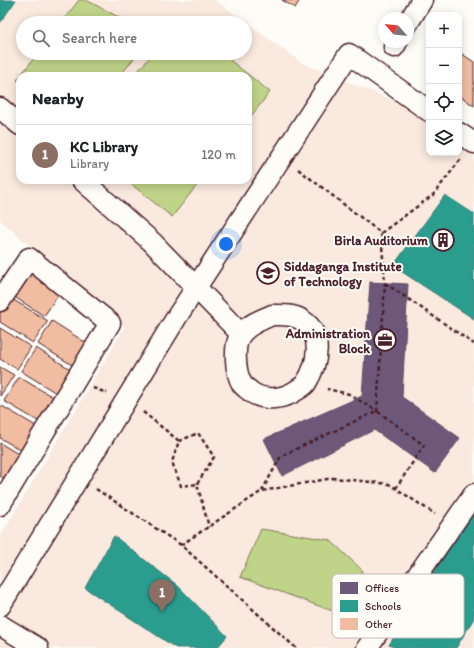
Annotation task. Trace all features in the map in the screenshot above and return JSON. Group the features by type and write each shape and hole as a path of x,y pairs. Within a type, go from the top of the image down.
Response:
{"street":[{"path":"414,13 422,0"},
{"path":"0,606 196,288 349,54 426,109"},
{"path":"0,108 16,122"},
{"path":"462,134 474,143"},
{"path":"87,184 152,242 241,334"},
{"path":"0,301 29,258 110,323 0,505"},
{"path":"272,315 290,315 302,320 313,331 316,342 316,360 306,384 288,396 269,399 253,393 242,384 237,368 236,350 241,334 256,322 272,315"},
{"path":"418,574 474,494"},
{"path":"0,625 38,648"},
{"path":"367,648 374,638"}],"path":[{"path":"381,233 433,195 474,143"},
{"path":"282,157 381,233 385,283 378,411"},
{"path":"385,283 474,344"},
{"path":"76,379 97,390 127,400 179,441"},
{"path":"306,384 349,394 378,411 424,445 396,488"},
{"path":"262,491 281,456 378,411"},
{"path":"179,441 198,434 214,457 197,484 209,527"},
{"path":"179,441 172,462 181,486 197,484"},
{"path":"79,477 182,545 296,648"},
{"path":"182,545 262,491 333,478 389,484 452,525"}],"shaded area":[{"name":"Siddaganga Institute of Technology","path":"0,0 215,0 237,16 16,16 16,60 252,60 252,27 302,63 426,114 426,156 462,156 462,128 474,133 474,648 0,648 0,537 125,327 0,220"}],"green space":[{"path":"79,0 86,0 117,16 66,16"},
{"path":"33,60 133,60 123,72 23,72"},
{"path":"147,60 230,60 245,72 137,72"},
{"path":"252,78 270,92 252,115"},
{"path":"131,184 198,184 172,217"},
{"path":"261,529 330,540 363,571 361,574 332,574 332,611 240,577"}],"building: Offices":[{"name":"Administration Block","path":"370,282 408,284 402,397 460,438 435,473 374,430 282,476 264,439 362,396"}],"building: Schools":[{"path":"0,0 16,0 0,23"},
{"name":"Birla Auditorium","path":"445,195 474,214 474,319 393,266"},
{"path":"474,509 474,618 464,635 464,574 433,574"},
{"path":"114,536 178,586 227,636 217,648 176,648 85,588"},
{"path":"393,638 462,638 456,648 396,648 389,645"}],"building: Other":[{"path":"282,0 300,0 295,8"},
{"path":"462,54 474,62 474,106 462,97"},
{"path":"30,263 63,288 44,316 10,294"},
{"path":"7,296 48,321 33,343 0,322 0,308"},
{"path":"52,321 91,346 77,368 38,344"},
{"path":"0,328 31,347 17,369 0,359"},
{"path":"36,348 75,372 61,396 21,371"},
{"path":"0,367 14,375 0,396"},
{"path":"19,377 58,400 43,424 4,401"},
{"path":"2,406 41,429 26,453 0,438 0,408"},
{"path":"0,443 23,457 8,481 0,476"}],"place":[{"name":"Birla Auditorium","path":"443,240"},
{"name":"Siddaganga Institute of Technology","path":"268,273"},
{"name":"Administration Block","path":"385,340"},
{"name":"KC Library","path":"162,612"}]}
